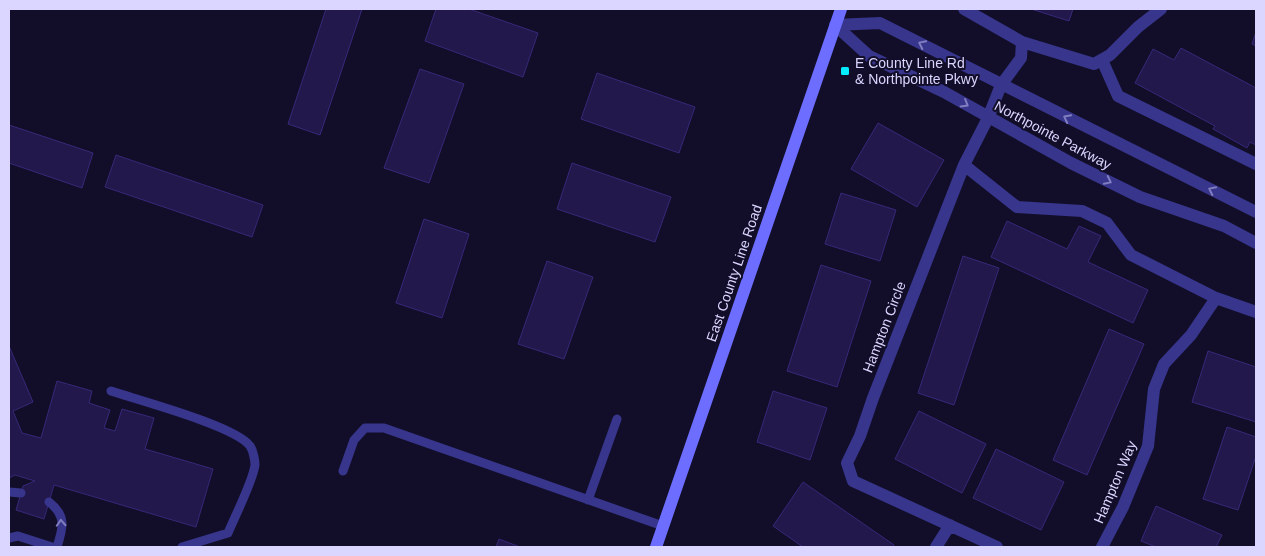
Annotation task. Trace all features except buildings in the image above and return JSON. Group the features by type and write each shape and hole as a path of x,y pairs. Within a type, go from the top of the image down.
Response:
{"main road":[{"name":"East County Line Road","path":"656,547 841,9"}],"street":[{"path":"964,9 1022,42 1094,64 1110,55 1138,27 1161,9"},
{"name":"Northpointe Parkway","path":"835,25 880,23 1256,212"},
{"name":"Northpointe Parkway","path":"835,25 869,56 944,92 1071,163 1140,197 1224,226 1256,243"},
{"name":"Hampton Circle","path":"997,547 852,481 847,463 860,436 964,164 988,118 1001,85 1021,58 1022,42"},
{"path":"1102,60 1118,96 1256,164"},
{"path":"964,164 1017,207 1082,211 1107,223 1131,255 1216,298 1256,312"},
{"name":"Hampton Way","path":"1102,547 1123,507 1148,446 1154,388 1164,364 1192,335 1216,298"},
{"path":"936,547 950,525"}],"lane":[{"path":"111,391 204,422 238,436 251,447 255,464 228,533 182,547"},
{"path":"588,500 616,419"},
{"path":"343,471 354,440 365,428 384,428 663,526"},
{"path":"9,492 21,493"},
{"path":"49,502 56,507 62,516 62,532 57,547"},
{"path":"9,538 18,536 52,547"}],"place":[{"name":"E County Line Rd & Northpointe Pkwy","path":"845,71"}]}
